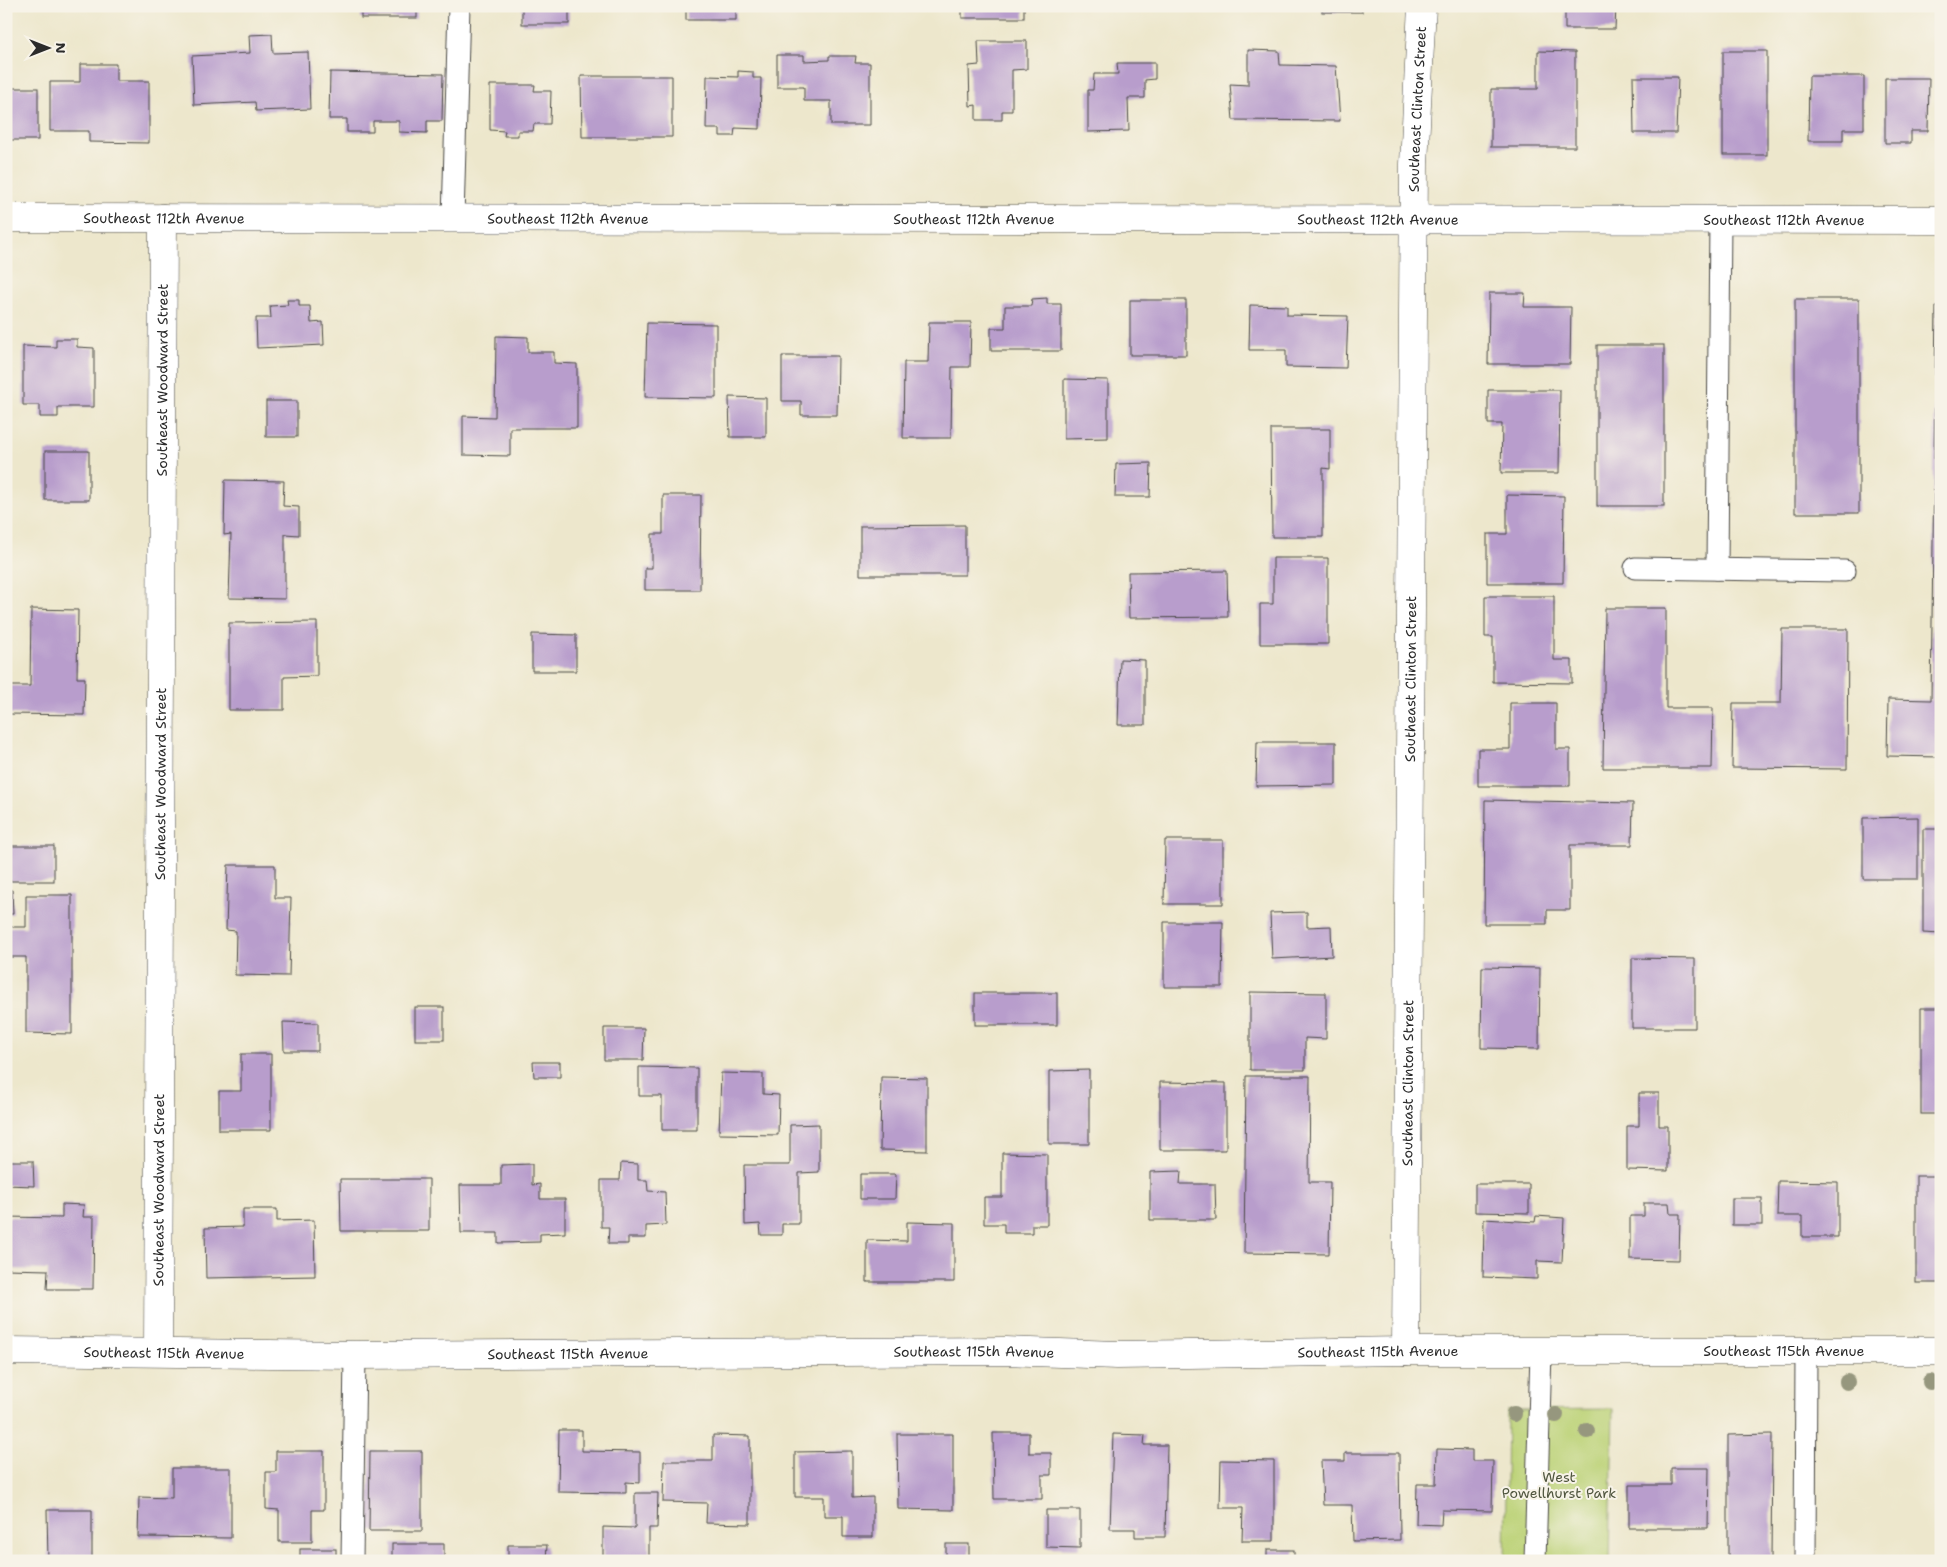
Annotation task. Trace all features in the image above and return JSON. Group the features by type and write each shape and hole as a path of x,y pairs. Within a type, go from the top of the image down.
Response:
{"street":[{"name":"Southeast Clinton Street","path":"1406,1351 1414,219 1422,6"},
{"name":"Southeast 112th Avenue","path":"6,218 1941,220"},
{"name":"Southeast Woodward Street","path":"158,1352 163,218"},
{"name":"Southeast 115th Avenue","path":"6,1352 355,1354 1006,1351 1117,1354 1406,1351 1941,1351"}],"lane":[{"path":"453,218 459,6"},
{"path":"1717,569 1720,220"},
{"path":"1635,568 1845,571"},
{"path":"1535,1561 1541,1351"},
{"path":"1805,1561 1806,1351"},
{"path":"352,1561 355,1354"}],"green space":[{"name":"West Powellhurst Park","path":"1613,1409 1610,1561 1505,1561 1507,1410"}],"building":[{"path":"361,6 417,6 417,18 361,18"},
{"path":"522,6 569,6 569,24 522,24"},
{"path":"686,6 736,6 736,20 686,20"},
{"path":"962,6 1024,6 1024,18 962,18"},
{"path":"1322,6 1362,6 1362,12 1322,12"},
{"path":"1565,6 1616,6 1615,29 1565,29"},
{"path":"1867,6 1903,6 1903,8 1867,8"},
{"path":"272,34 273,53 308,52 310,109 256,111 255,102 194,105 192,56 250,53 249,35"},
{"path":"978,41 1027,41 1027,69 1012,70 1012,111 1002,111 1002,120 976,120 976,105 970,106 969,66 979,65"},
{"path":"1248,50 1279,51 1280,65 1336,66 1340,121 1233,120 1230,84 1248,85"},
{"path":"1538,51 1575,52 1575,147 1491,147 1491,89 1538,89"},
{"path":"1723,51 1767,51 1767,155 1723,155"},
{"path":"777,55 804,55 804,61 829,60 829,56 856,56 855,63 870,63 870,125 831,125 831,101 804,101 804,87 777,87"},
{"path":"1117,63 1155,63 1155,79 1145,80 1145,98 1128,98 1129,131 1088,132 1088,90 1093,90 1094,74 1118,74"},
{"path":"80,64 116,64 116,81 149,81 149,143 89,142 89,131 50,131 50,82 80,82"},
{"path":"738,71 753,72 753,78 761,78 760,129 735,128 734,136 720,136 720,129 706,129 707,76 738,77"},
{"path":"330,72 443,74 442,121 427,121 427,133 399,132 399,121 373,121 373,132 347,132 347,119 329,119"},
{"path":"581,76 672,76 672,137 582,137"},
{"path":"1809,76 1864,76 1864,129 1843,129 1843,141 1808,141"},
{"path":"1633,77 1678,77 1676,133 1634,133"},
{"path":"1885,78 1929,78 1928,131 1911,131 1911,143 1885,143"},
{"path":"490,85 535,85 534,91 551,91 550,124 534,124 533,131 518,131 518,136 504,136 505,131 490,130"},
{"path":"6,88 38,88 38,140 6,140"},
{"path":"1489,293 1525,293 1524,307 1571,307 1570,364 1488,364"},
{"path":"1047,298 1047,304 1061,304 1061,351 991,351 991,328 1005,328 1005,306 1031,306 1032,299"},
{"path":"1795,299 1859,299 1859,513 1795,513"},
{"path":"287,300 299,300 299,306 310,306 311,323 323,322 324,345 257,348 256,318 271,318 270,306 288,305"},
{"path":"1130,300 1186,300 1186,355 1130,355"},
{"path":"1250,305 1287,306 1287,315 1348,316 1346,368 1286,367 1286,350 1249,350"},
{"path":"1936,307 1941,307 1941,757 1887,756 1888,699 1931,700"},
{"path":"929,322 971,322 970,367 952,367 951,438 903,438 904,362 928,362"},
{"path":"647,323 716,324 716,398 645,397"},
{"path":"496,336 528,337 528,352 554,352 554,363 577,364 577,428 510,428 510,456 463,455 463,416 495,417"},
{"path":"56,339 77,339 77,347 94,348 94,407 58,407 58,417 40,417 40,405 23,405 23,346 56,347"},
{"path":"1597,345 1664,345 1664,506 1597,506"},
{"path":"782,356 838,356 837,415 801,415 801,401 782,401"},
{"path":"1064,379 1108,380 1108,438 1064,439"},
{"path":"1488,390 1560,390 1559,473 1501,473 1502,424 1488,424"},
{"path":"729,397 766,398 766,437 730,437"},
{"path":"266,401 297,401 297,437 266,437"},
{"path":"1271,429 1330,429 1330,469 1323,468 1323,537 1272,537"},
{"path":"45,451 89,451 89,500 45,500"},
{"path":"1151,463 1150,497 1115,497 1116,464"},
{"path":"225,480 284,481 283,506 299,507 299,535 285,534 285,599 229,598 231,534 224,535"},
{"path":"663,495 701,495 700,590 645,590 645,568 652,568 652,534 663,534"},
{"path":"1507,495 1564,496 1563,583 1487,583 1487,534 1507,534"},
{"path":"965,525 965,575 860,575 860,526"},
{"path":"1273,558 1328,558 1328,644 1260,644 1260,604 1273,604"},
{"path":"1227,571 1228,617 1129,618 1128,572"},
{"path":"1485,596 1554,596 1554,660 1572,660 1572,683 1493,682 1493,637 1485,637"},
{"path":"1605,608 1666,608 1666,708 1713,708 1712,768 1603,768"},
{"path":"31,609 78,610 77,678 85,678 84,715 8,714 9,686 30,686"},
{"path":"317,622 317,676 284,677 284,710 229,710 229,623"},
{"path":"1782,629 1848,629 1847,769 1732,768 1733,703 1781,703"},
{"path":"532,634 576,635 576,671 532,671"},
{"path":"1120,659 1145,660 1145,725 1118,725"},
{"path":"1510,703 1556,703 1556,749 1570,749 1570,786 1478,786 1478,749 1510,749"},
{"path":"1257,742 1336,742 1336,785 1256,786"},
{"path":"1485,800 1633,803 1632,845 1570,845 1570,910 1547,910 1547,924 1484,924"},
{"path":"1918,817 1918,879 1863,879 1863,818"},
{"path":"1923,829 1941,829 1941,934 1923,933"},
{"path":"1165,840 1223,840 1223,904 1164,904"},
{"path":"6,846 54,846 54,881 6,881"},
{"path":"228,865 275,865 275,898 291,898 289,976 235,975 236,931 226,930"},
{"path":"6,890 12,890 13,914 6,914"},
{"path":"26,895 72,895 72,1034 26,1033 26,957 6,957 6,927 26,927"},
{"path":"1307,912 1307,927 1331,926 1332,956 1272,959 1270,913"},
{"path":"1164,922 1223,922 1222,987 1164,987"},
{"path":"1632,958 1695,959 1695,1028 1632,1028"},
{"path":"1482,967 1540,968 1539,1049 1481,1048"},
{"path":"1250,992 1326,993 1326,1039 1305,1038 1305,1070 1250,1070"},
{"path":"975,993 1057,993 1057,1025 975,1025"},
{"path":"415,1007 444,1007 444,1040 415,1040"},
{"path":"1921,1008 1941,1008 1941,1114 1921,1114"},
{"path":"283,1022 318,1023 318,1051 284,1051"},
{"path":"604,1028 644,1028 643,1060 604,1060"},
{"path":"241,1054 271,1054 271,1130 219,1130 219,1091 241,1091"},
{"path":"533,1062 560,1062 560,1077 534,1077"},
{"path":"639,1067 697,1068 697,1130 662,1130 662,1096 639,1096"},
{"path":"1089,1070 1089,1144 1049,1144 1049,1071"},
{"path":"721,1073 763,1074 763,1094 779,1095 778,1135 719,1134"},
{"path":"1246,1076 1310,1076 1309,1182 1330,1182 1329,1254 1244,1253"},
{"path":"881,1077 927,1078 927,1151 880,1150"},
{"path":"1160,1082 1226,1083 1226,1150 1160,1150"},
{"path":"1639,1093 1659,1093 1659,1126 1668,1126 1668,1171 1627,1170 1627,1126 1639,1126"},
{"path":"819,1124 819,1172 799,1173 799,1224 782,1224 782,1235 761,1235 760,1224 745,1225 744,1165 790,1165 790,1125"},
{"path":"1002,1153 1047,1154 1047,1225 1032,1225 1032,1233 1004,1233 1004,1224 984,1224 984,1197 1002,1197"},
{"path":"6,1161 33,1161 34,1186 6,1185"},
{"path":"621,1163 638,1164 638,1180 647,1180 648,1191 665,1192 666,1225 646,1226 646,1238 628,1238 628,1244 608,1244 609,1227 601,1227 601,1180 620,1180"},
{"path":"532,1164 532,1185 540,1184 540,1199 565,1199 565,1233 540,1234 540,1242 498,1243 498,1233 461,1233 460,1185 501,1185 501,1165"},
{"path":"1181,1171 1180,1184 1215,1184 1216,1220 1150,1220 1150,1172"},
{"path":"860,1174 896,1174 895,1199 860,1199"},
{"path":"1916,1176 1941,1176 1941,1283 1916,1283"},
{"path":"340,1179 429,1179 429,1231 341,1231"},
{"path":"1778,1181 1838,1182 1838,1237 1802,1237 1802,1216 1777,1216"},
{"path":"1475,1184 1529,1184 1529,1213 1475,1212"},
{"path":"1732,1198 1762,1198 1762,1225 1732,1225"},
{"path":"1644,1203 1669,1203 1670,1214 1680,1214 1679,1260 1630,1259 1630,1216 1644,1216"},
{"path":"62,1204 84,1205 83,1217 94,1217 93,1289 47,1289 48,1270 6,1269 6,1217 62,1218"},
{"path":"243,1209 277,1209 277,1221 314,1220 315,1276 206,1278 205,1228 243,1227"},
{"path":"1536,1216 1564,1218 1562,1262 1537,1261 1537,1279 1483,1277 1484,1219 1535,1222"},
{"path":"907,1222 954,1223 954,1282 867,1282 867,1240 907,1241"},
{"path":"559,1430 582,1430 582,1451 640,1452 640,1483 626,1482 626,1493 558,1492"},
{"path":"993,1433 1029,1433 1029,1453 1051,1453 1051,1475 1042,1475 1042,1499 994,1499"},
{"path":"897,1434 953,1434 953,1510 898,1509"},
{"path":"1113,1434 1145,1435 1144,1445 1167,1445 1165,1537 1135,1537 1135,1529 1110,1529"},
{"path":"1772,1434 1771,1561 1728,1561 1728,1435"},
{"path":"713,1435 750,1436 750,1524 706,1523 707,1503 663,1502 664,1461 713,1461"},
{"path":"1437,1449 1472,1450 1472,1461 1493,1461 1492,1511 1442,1510 1441,1525 1416,1524 1417,1484 1436,1484"},
{"path":"276,1451 324,1451 324,1510 312,1510 312,1542 279,1542 279,1510 266,1509 266,1472 276,1472"},
{"path":"370,1451 422,1451 422,1531 369,1531"},
{"path":"852,1451 852,1498 873,1497 873,1537 843,1537 843,1516 824,1516 824,1497 795,1497 795,1452"},
{"path":"1345,1453 1399,1453 1400,1540 1353,1541 1352,1505 1323,1505 1321,1461 1345,1461"},
{"path":"1221,1460 1274,1461 1274,1541 1242,1541 1243,1508 1220,1508"},
{"path":"172,1468 231,1468 231,1538 138,1537 139,1497 172,1498"},
{"path":"1671,1468 1709,1468 1708,1528 1629,1528 1629,1485 1671,1485"},
{"path":"635,1493 658,1493 657,1528 649,1528 649,1561 603,1561 603,1527 635,1528"},
{"path":"47,1510 92,1510 92,1561 48,1561"},
{"path":"1046,1510 1080,1510 1080,1548 1046,1547"},
{"path":"392,1544 444,1544 444,1561 392,1561"},
{"path":"946,1544 969,1544 969,1561 946,1561"},
{"path":"508,1545 547,1545 546,1561 508,1561"},
{"path":"300,1549 336,1549 336,1561 300,1561"},
{"path":"1267,1550 1294,1550 1294,1561 1267,1561"}]}
